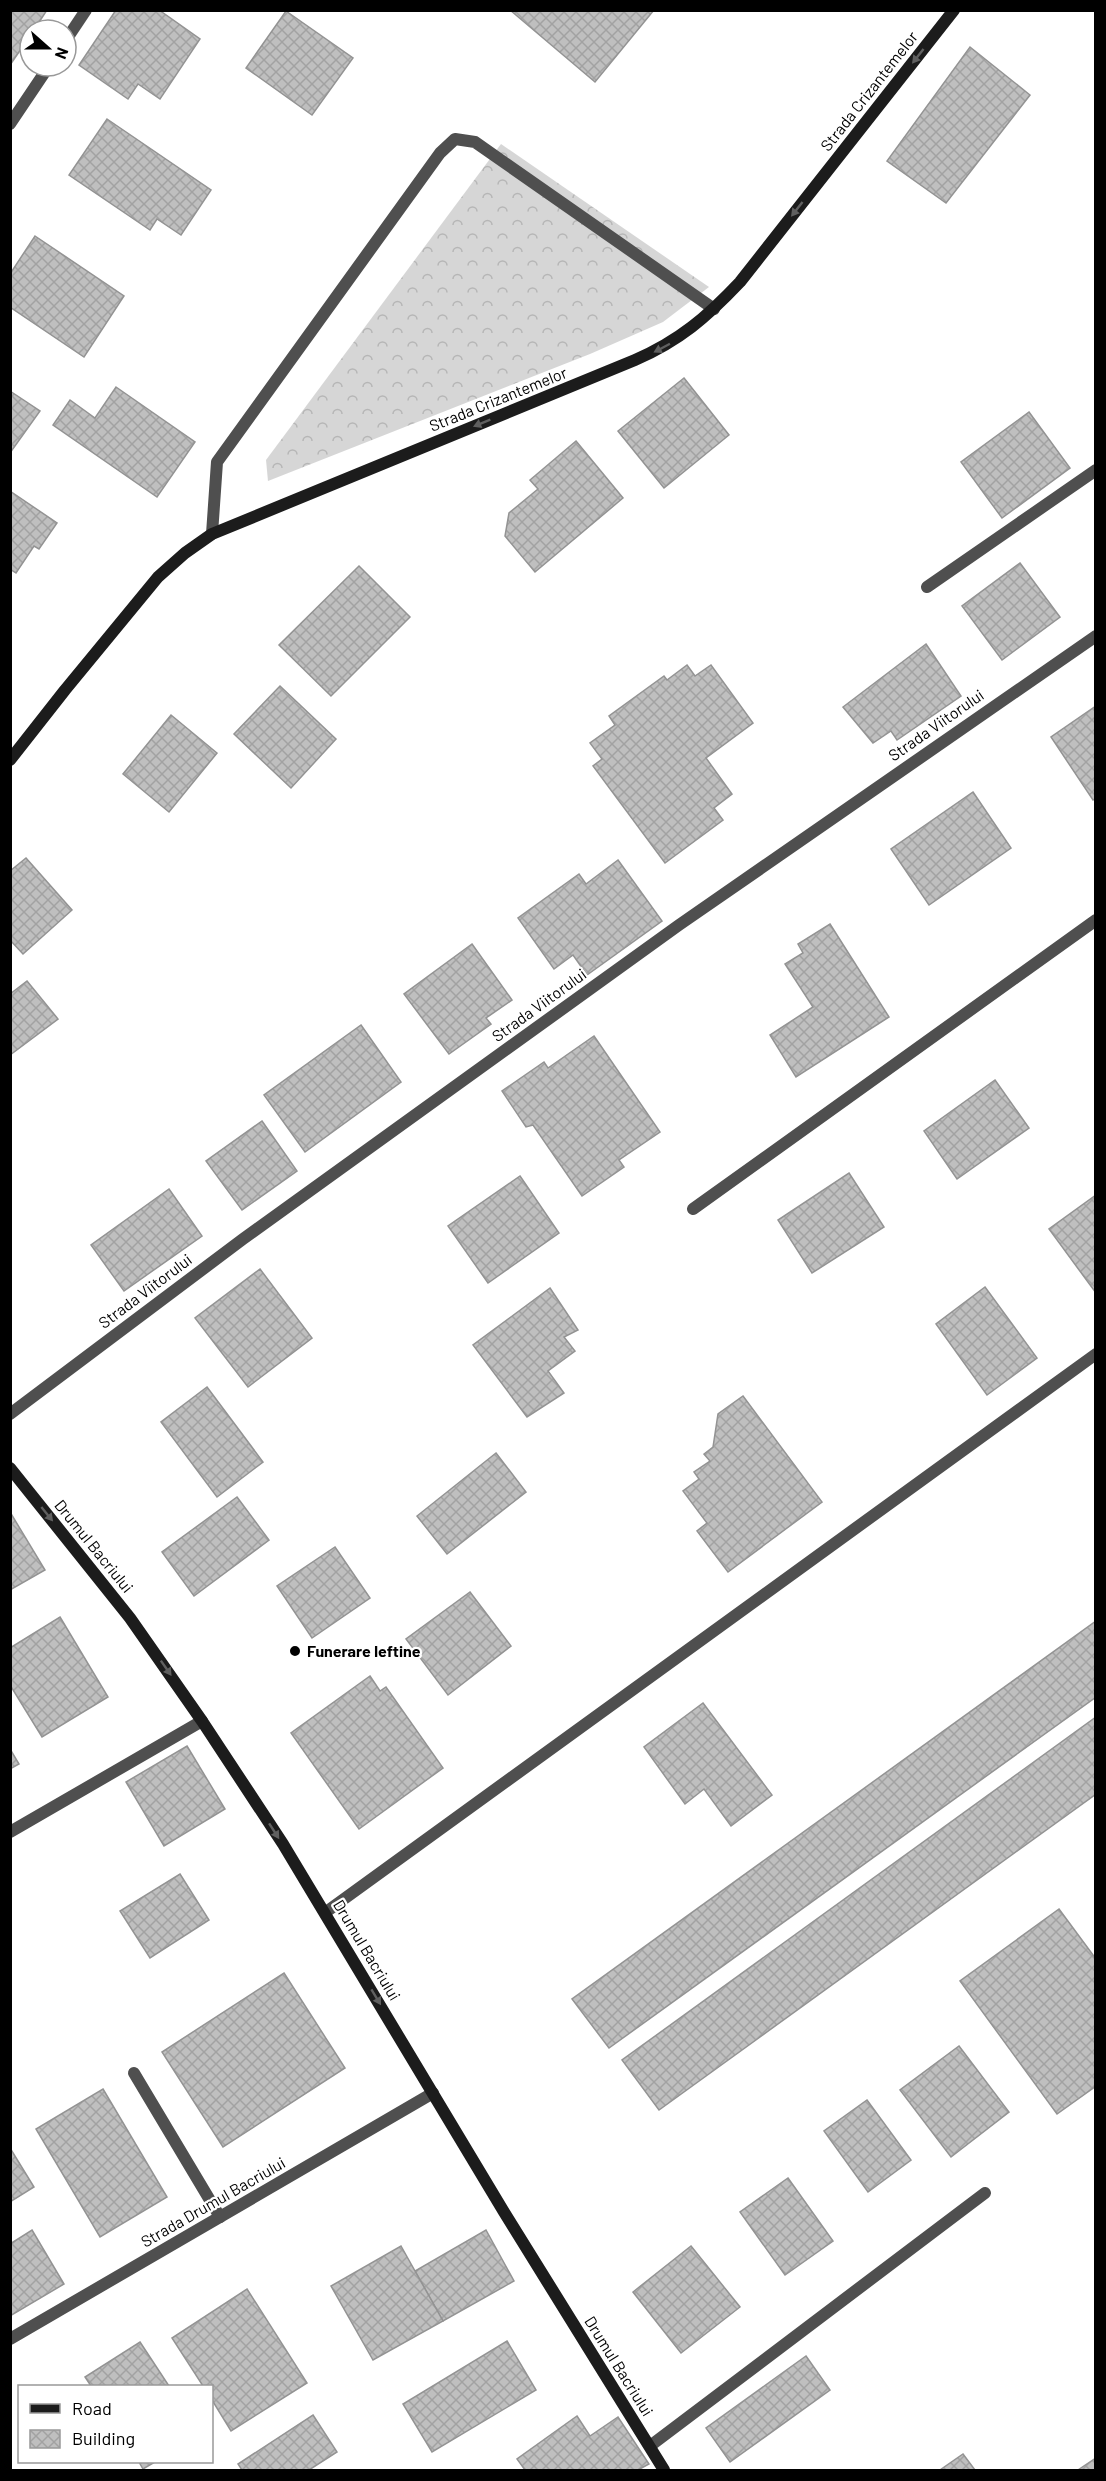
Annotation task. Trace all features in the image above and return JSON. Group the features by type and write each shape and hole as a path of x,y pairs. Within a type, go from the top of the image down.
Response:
{"street":[{"name":"Strada Crizantemelor","path":"10,760 158,577 185,553 212,534 645,356 664,347 714,309 740,282 954,10"},
{"path":"10,124 41,78"},
{"path":"212,534 217,462 440,153 455,139 475,142 714,309"},
{"path":"927,587 1095,471"},
{"name":"Strada Viitorului","path":"10,1414 243,1239 679,925 1095,636"},
{"path":"693,1209 1095,920"},
{"path":"326,1912 1095,1354"},
{"name":"Drumul Bacriului","path":"10,1468 130,1618 202,1721 326,1912 504,2212 664,2470"},
{"path":"10,1832 202,1721"},
{"path":"134,2073 220,2217"},
{"name":"Strada Drumul Bacriului","path":"10,2339 433,2093"},
{"path":"650,2446 985,2193"}],"green space":[{"path":"501,144 709,287 663,322 590,354 268,481 266,460"}],"building":[{"path":"10,10 47,10 42,18 18,18 18,53 10,65"},
{"path":"116,10 159,10 200,39 160,99 138,84 128,99 79,65"},
{"path":"510,10 654,10 595,82"},
{"path":"286,11 353,58 312,115 246,68"},
{"path":"970,47 1030,95 946,203 887,161"},
{"path":"107,119 211,190 181,235 157,219 150,230 69,175"},
{"path":"35,236 124,296 84,357 10,307 10,274"},
{"path":"684,378 729,435 664,488 618,431"},
{"path":"116,387 195,442 157,497 53,425 70,400 95,418"},
{"path":"10,391 40,411 10,453"},
{"path":"1029,412 1070,468 1002,518 961,462"},
{"path":"576,441 623,498 535,572 505,536 509,513 538,489 530,480"},
{"path":"10,491 57,523 39,549 34,546 16,573 10,569"},
{"path":"1020,563 1060,617 1002,660 962,606"},
{"path":"359,566 410,617 331,696 279,645"},
{"path":"926,644 961,696 897,740 891,731 873,743 843,707"},
{"path":"687,665 695,676 711,665 753,723 706,758 732,794 714,808 723,820 665,863 593,766 602,759 590,743 615,725 609,716 664,676 667,680"},
{"path":"280,686 336,739 291,788 234,734"},
{"path":"1096,706 1096,798 1093,800 1051,737"},
{"path":"171,715 217,753 169,812 123,774"},
{"path":"973,792 1011,848 929,905 891,849"},
{"path":"26,858 72,910 23,954 10,940 10,871"},
{"path":"618,860 662,921 587,975 573,955 554,969 518,918 579,874 586,884"},
{"path":"830,924 889,1017 796,1077 770,1035 813,1007 785,964 803,953 798,944"},
{"path":"472,944 512,1000 486,1018 491,1024 449,1054 404,994"},
{"path":"27,981 58,1019 10,1055 10,994"},
{"path":"361,1025 401,1082 305,1152 264,1095"},
{"path":"594,1036 660,1132 619,1160 624,1167 582,1196 533,1125 526,1127 502,1091 544,1062 548,1068"},
{"path":"995,1080 1029,1128 957,1179 924,1131"},
{"path":"262,1121 297,1171 242,1210 206,1161"},
{"path":"849,1173 884,1227 812,1273 778,1220"},
{"path":"520,1176 559,1233 488,1283 448,1226"},
{"path":"169,1189 202,1236 124,1291 91,1245"},
{"path":"1096,1195 1096,1293 1049,1229"},
{"path":"260,1269 312,1338 248,1387 195,1318"},
{"path":"985,1287 1037,1358 987,1395 936,1324"},
{"path":"550,1288 578,1330 564,1337 575,1351 548,1371 564,1393 527,1417 473,1345"},
{"path":"207,1387 263,1462 217,1497 161,1422"},
{"path":"743,1396 822,1502 728,1572 697,1531 707,1523 683,1491 699,1479 694,1472 710,1461 704,1454 713,1447 718,1414"},
{"path":"496,1453 526,1492 447,1554 417,1516"},
{"path":"237,1497 269,1540 194,1596 162,1552"},
{"path":"10,1512 45,1570 10,1590"},
{"path":"335,1547 370,1598 312,1638 277,1586"},
{"path":"470,1592 511,1646 448,1695 406,1639"},
{"path":"60,1617 108,1697 42,1737 10,1685 10,1648"},
{"path":"1096,1621 1096,1697 609,2048 572,1999"},
{"path":"370,1676 380,1691 386,1687 443,1768 359,1829 291,1733"},
{"path":"703,1703 772,1795 731,1826 704,1789 685,1804 644,1747"},
{"path":"1096,1717 1096,1794 659,2110 622,2060"},
{"path":"187,1746 225,1809 164,1846 126,1782"},
{"path":"10,1749 19,1764 10,1769"},
{"path":"180,1874 209,1920 150,1958 120,1911"},
{"path":"1059,1909 1096,1959 1096,2086 1057,2114 960,1981"},
{"path":"284,1973 345,2068 223,2147 162,2052"},
{"path":"959,2046 1009,2112 951,2157 900,2090"},
{"path":"103,2089 167,2197 100,2237 36,2129"},
{"path":"867,2100 911,2160 868,2192 824,2131"},
{"path":"10,2148 34,2187 10,2202"},
{"path":"788,2178 833,2241 785,2275 740,2212"},
{"path":"32,2230 64,2284 10,2316 10,2244"},
{"path":"486,2230 514,2281 443,2321 415,2271"},
{"path":"401,2246 443,2321 373,2360 331,2286"},
{"path":"691,2246 740,2307 681,2353 633,2292"},
{"path":"247,2289 307,2383 231,2431 213,2402 213,2385 202,2385 172,2338"},
{"path":"507,2341 536,2390 432,2452 403,2404"},
{"path":"140,2342 168,2385 90,2385 85,2377"},
{"path":"806,2356 830,2390 730,2462 706,2428"},
{"path":"313,2415 337,2452 309,2470 242,2470 238,2464"},
{"path":"577,2416 590,2436 618,2417 649,2464 638,2470 525,2470 517,2459"},
{"path":"963,2454 975,2470 940,2470"},
{"path":"1096,2458 1096,2470 1078,2470"},
{"path":"140,2463 153,2463 143,2469"}],"place":[{"name":"Funerare Ieftine","path":"295,1651"}]}
